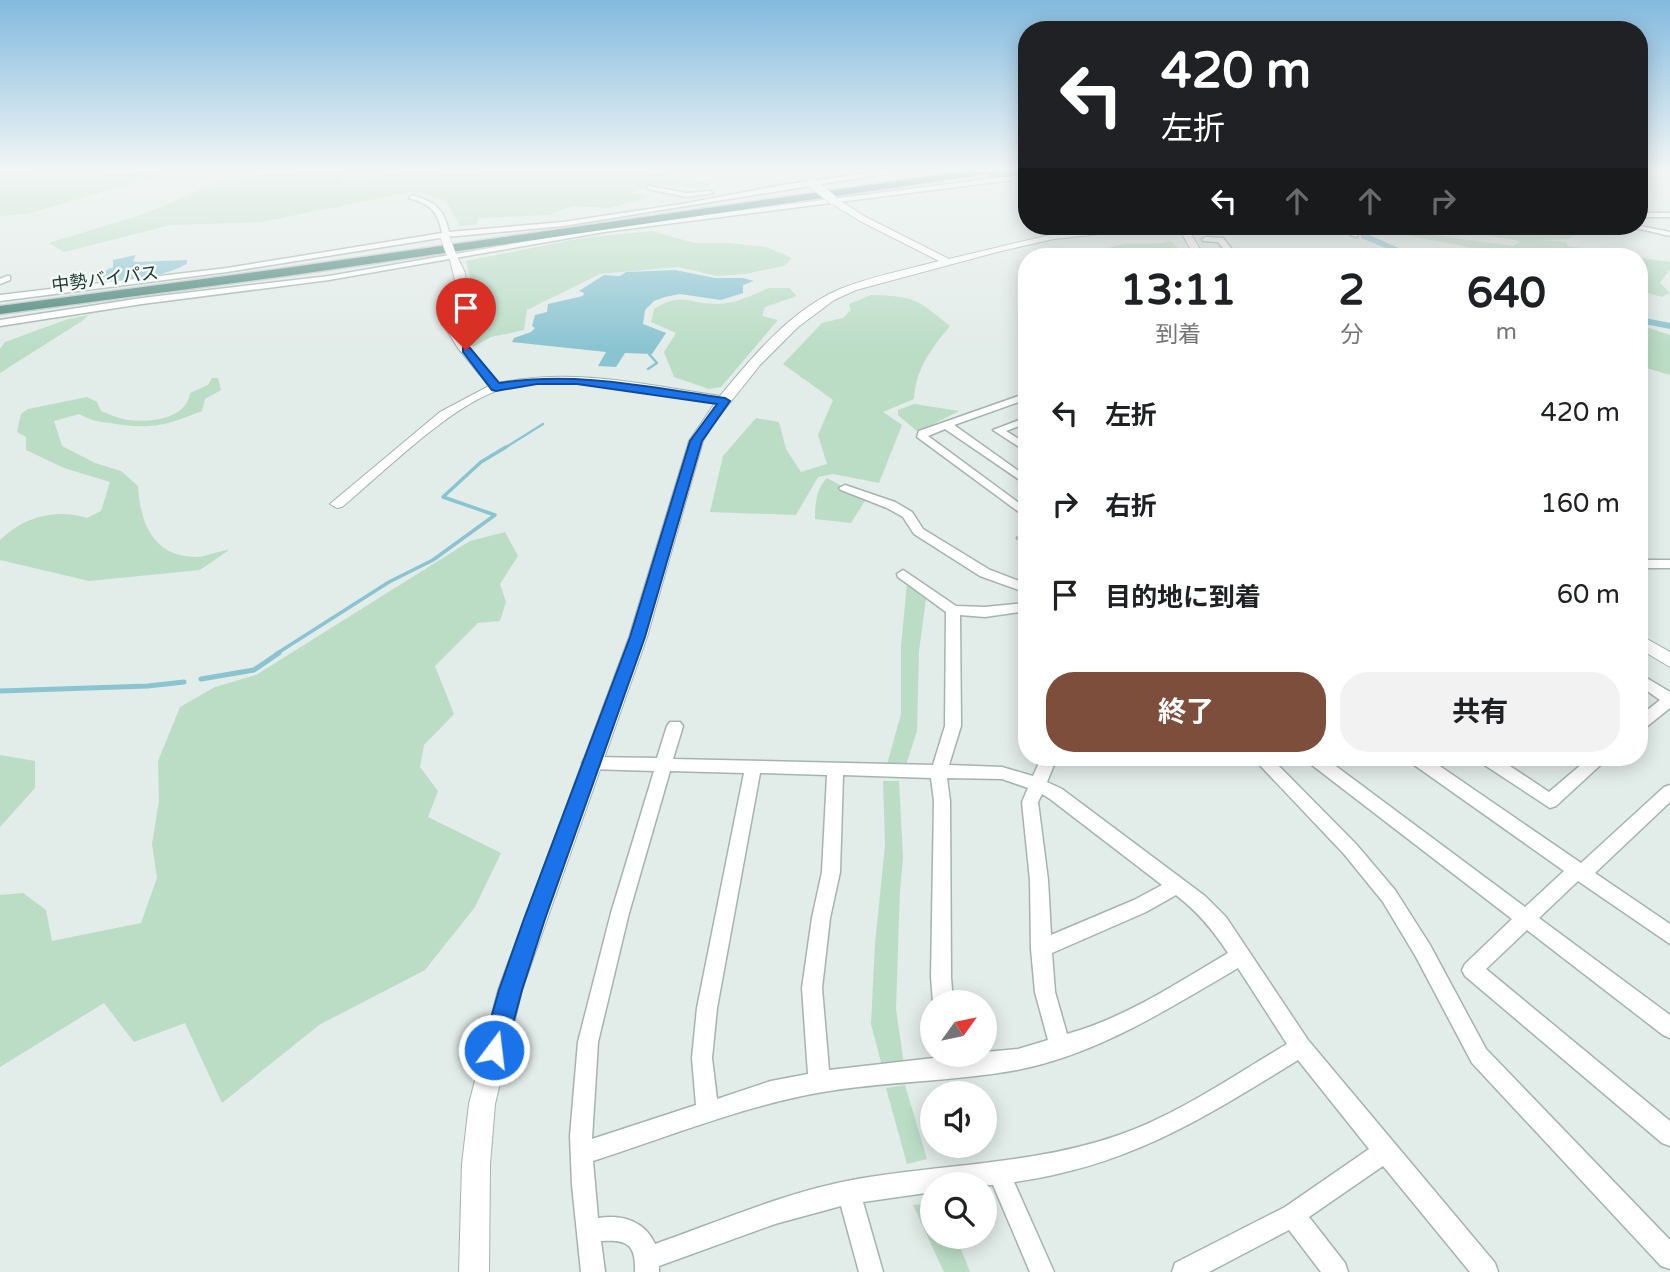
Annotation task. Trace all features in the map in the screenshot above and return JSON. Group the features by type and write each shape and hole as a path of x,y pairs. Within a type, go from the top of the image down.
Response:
{"highway":[{"name":"中勢バイパス","path":"0,304 543,228"},
{"name":"中勢バイパス","path":"0,304 279,273 568,228"},
{"path":"0,321 279,273"}],"street":[{"path":"444,228 451,256 461,278 461,287 451,312 451,327 496,387"},
{"path":"0,304 445,236 521,228"},
{"path":"0,321 329,278 617,228"},
{"path":"885,228 948,262"},
{"path":"1648,229 1670,234"},
{"path":"474,1272 476,1164 482,1104 510,990 590,763 638,637 696,441 764,354 810,311 827,299 865,284 1064,235"},
{"path":"1206,239 1220,240 1227,248"},
{"path":"337,503 461,403 496,387 537,381 577,381 725,401"},
{"path":"1018,399 923,433 922,437 1018,507"},
{"path":"1018,422 998,430 1018,443"},
{"path":"947,425 1018,476"},
{"path":"845,488 891,505 908,515 918,531 974,566 1018,586"},
{"path":"1648,564 1670,564"},
{"path":"903,574 953,610 985,612 1018,608"},
{"path":"943,990 942,800 938,773 953,726 953,610"},
{"path":"1648,646 1670,661"},
{"path":"1648,685 1670,700 1648,718"},
{"path":"593,1272 582,1153 588,1042 620,913 675,726"},
{"path":"590,763 1002,773 1056,794 1178,885 1219,923 1301,1047 1486,1272"},
{"path":"1045,766 1030,802 1039,880 1045,992 1060,1046"},
{"path":"1269,766 1350,849 1390,896 1423,951 1479,1056 1670,1257"},
{"path":"1280,766 1303,799"},
{"path":"1325,766 1670,1028"},
{"path":"1428,766 1670,935"},
{"path":"1498,766 1550,801 1588,766"},
{"path":"707,1112 702,1058 707,1008 753,768"},
{"path":"819,1082 812,988 821,918 831,872 835,770"},
{"path":"1670,792 1525,918 1472,970 1670,1135"},
{"path":"1041,949 1140,906 1178,885"},
{"path":"998,1059 1018,1059 1090,1038 1150,1009 1240,957"},
{"path":"589,1232 606,1226 621,1227 640,1240 648,1265 788,1210 849,1193 1071,1161 1138,1139 1301,1047"},
{"path":"582,1153 771,1092 920,1065"},
{"path":"1186,1272 1293,1215 1385,1152"},
{"path":"999,1173 1042,1272"},
{"path":"849,1193 871,1272"},
{"path":"1293,1215 1336,1272"}],"green space":[{"path":"96,228 158,228 64,252 49,243"},
{"path":"652,231 694,243 766,247 792,258 784,266 745,274 717,276 678,267 600,274 527,310 524,330 491,337 473,347 459,328 460,306 471,282 466,261 582,238"},
{"path":"1404,235 1433,235 1513,246 1521,241 1482,235 1575,235 1569,239 1538,240 1566,242 1568,246 1580,248 1474,248"},
{"path":"1171,241 1178,248 1110,248 1121,245"},
{"path":"1648,259 1670,262 1670,269 1660,283 1670,293 1662,297 1648,293"},
{"path":"769,288 789,288 797,296 765,307 762,316 778,320 721,387 709,389 674,377 664,352 676,333 651,322 654,309 679,300 717,304 730,302"},
{"path":"871,295 897,296 914,301 950,326 921,368 914,399 883,412 902,425 879,483 833,474 818,477 796,515 710,512 723,456 756,418 779,422 786,449 801,472 827,464 818,435 833,400 783,364 822,323 843,318 851,310 849,304"},
{"path":"89,315 0,373 0,349 5,342 68,319"},
{"path":"1648,328 1670,335 1670,375 1648,368"},
{"path":"212,378 218,378 221,390 205,399 202,411 167,423 124,425 94,420 79,414 54,421 62,446 95,463 121,471 138,486 146,525 160,544 170,551 197,557 229,550 200,570 89,581 0,560 0,540 29,520 64,514 87,518 101,511 110,482 64,468 26,450 26,437 17,432 21,414 28,409 87,397 97,402 101,411 118,418 156,420 182,409 190,393 208,385"},
{"path":"914,404 959,411 918,432 898,415 898,410"},
{"path":"827,478 866,499 851,523 815,519 818,492"},
{"path":"505,532 518,556 500,584 506,602 500,621 478,623 435,666 454,714 424,745 420,767 438,791 428,817 501,853 475,907 425,970 319,1025 222,1103 185,1023 134,1042 104,1003 0,1067 0,895 23,893 46,910 52,941 141,923 157,878 152,844 159,801 158,761 180,707 215,687 256,675 470,541"},
{"path":"907,583 926,599 919,651 917,731 905,768 886,768 901,714 901,646"},
{"path":"0,755 35,761 35,788 0,827"},
{"path":"883,781 899,781 903,858 896,1009 904,1065 883,1070 871,1024 875,944 885,845"},
{"path":"905,1085 920,1135 920,1158 927,1159 907,1164 886,1088"},
{"path":"920,1204 920,1220 913,1205"},
{"path":"933,1249 961,1249 970,1272 944,1272"}],"water":[{"path":"136,255 133,261 136,262 187,260 187,263 154,275 125,279 88,279 113,267 113,260"},
{"path":"675,270 715,278 743,278 754,281 743,285 743,293 721,300 680,294 654,301 645,310 643,324 666,333 652,354 625,353 616,367 598,366 606,352 512,342 514,338 535,328 532,326 535,315 547,312 548,304 583,296 584,293 579,291 604,275 620,276 626,272"}],"waterway":[{"path":"1364,236 1393,248"},
{"path":"1648,322 1670,326"},
{"path":"648,369 657,363 649,354"},
{"path":"503,449 543,424"},
{"path":"276,654 389,582 433,560 495,515 443,497 481,462 506,447"},
{"path":"201,679 254,670 279,653"},
{"path":"0,691 148,686 184,682"}],"route":[{"path":"466,350 496,387 537,381 577,381 725,401 704,426 696,441 638,637 534,919 510,990 494,1050"}]}
